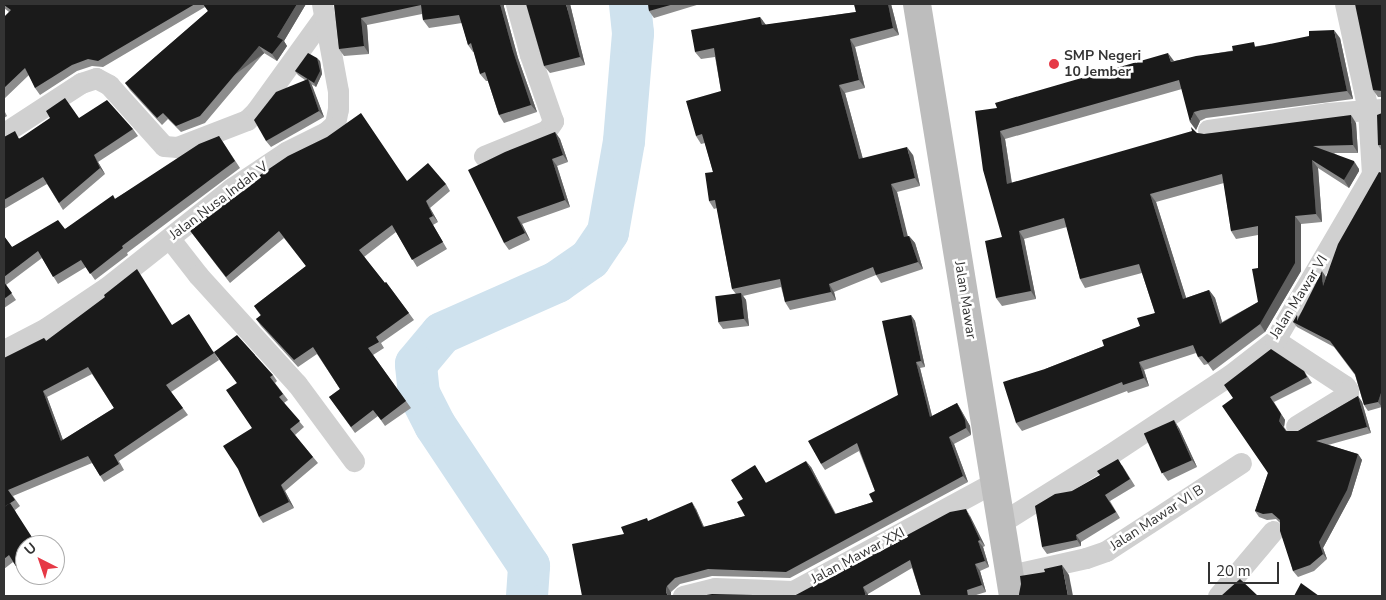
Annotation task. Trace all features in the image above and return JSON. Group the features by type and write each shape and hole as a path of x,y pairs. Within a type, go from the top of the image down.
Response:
{"street":[{"path":"484,156 547,130 553,121 530,55 516,4"},
{"name":"Jalan Mawar","path":"917,4 1011,585"},
{"name":"Jalan Mawar VI","path":"1002,522 1206,391 1275,340 1372,174 1375,109 1345,4"},
{"path":"4,133 81,83 96,78 109,85 164,146 177,147 247,120 256,112 322,11"},
{"name":"Jalan Nusa Indah V","path":"4,350 46,328 99,292 170,239 232,188 286,152 326,132 335,124 338,109 338,91 322,11"},
{"path":"1208,130 1375,109"},
{"path":"170,239 198,275 297,384 354,461"},
{"path":"1275,340 1345,386 1348,390 1348,394 1296,426"},
{"name":"Jalan Mawar VI B","path":"1011,585 1106,551 1242,464"},
{"name":"Jalan Mawar XXI","path":"683,596 715,588 793,591 995,482"},
{"path":"1218,596 1273,531"}],"building":[{"path":"4,4 195,4 98,61 88,59 72,65 35,88 25,68 4,88 4,17 11,10"},
{"path":"203,4 297,4 277,37 283,40 272,54 259,46 200,116 176,126 163,113 157,118 125,83 208,11"},
{"path":"334,4 500,4 531,105 499,115 485,72 480,74 471,43 468,45 459,15 423,20 421,5 361,18 364,46 339,49"},
{"path":"526,4 566,4 580,57 544,66"},
{"path":"648,4 674,4 649,11"},
{"path":"854,4 888,4 893,28 850,39 859,80 839,85 859,159 907,147 915,178 891,184 904,237 909,236 918,262 876,275 873,267 829,284 831,292 785,302 780,279 732,289 715,200 709,201 705,173 713,172 702,134 696,136 686,101 721,91 714,48 695,52 691,30 760,17 762,25 856,12"},
{"path":"1355,4 1382,4 1382,91 1373,90"},
{"path":"1334,30 1347,91 1201,110 1194,112 1190,122 1179,80 1000,131 1007,184 1192,131 1191,127 1197,133 1204,134 1351,115 1353,145 1313,146 1354,161 1344,180 1312,160 1316,214 1295,216 1295,263 1260,324 1208,363 1202,356 1198,357 1193,345 1139,362 1144,378 1123,385 1122,382 1016,423 1003,382 1045,369 1104,346 1102,340 1140,326 1137,318 1155,313 1139,264 1080,279 1064,218 1019,231 1031,291 996,298 985,241 1002,237 983,170 975,111 997,108 995,103 1168,53 1171,62 1196,56 1233,51 1232,46 1254,42 1255,47 1309,36 1309,31","holes":["1222,174 1231,231 1258,226 1258,268 1252,269 1258,302 1220,324 1209,290 1183,299 1150,194"]},
{"path":"308,53 317,58 320,71 314,83 295,71"},
{"path":"308,79 319,111 266,141 254,120 276,92"},
{"path":"65,98 79,118 107,100 133,129 94,155 100,168 59,203 43,177 4,200 4,137 15,131 19,139 50,118 46,111"},
{"path":"361,113 407,181 428,163 446,184 426,201 433,216 429,218 443,242 412,260 392,225 359,250 409,313 376,337 379,342 368,348 406,401 381,420 373,410 351,427 329,397 340,389 313,347 294,360 256,319 261,315 254,306 306,266 279,231 226,277 188,228 235,192 288,156 327,137"},
{"path":"1382,113 1382,145 1378,145 1377,115"},
{"path":"555,132 563,155 552,159 565,200 517,217 525,233 504,243 468,170 505,152"},
{"path":"219,136 235,161 122,246 123,248 90,274 81,260 53,277 38,251 4,277 4,236 12,247 58,220 65,229 113,195 115,199 199,144"},
{"path":"1379,172 1382,173 1382,390 1378,402 1364,405 1355,374 1330,341 1293,322 1297,315 1297,321 1322,271 1323,286 1338,244"},
{"path":"137,269 172,325 189,314 214,353 166,385 183,408 114,455 119,464 100,476 88,456 8,490 15,500 4,507 4,358 44,338 46,341 105,297 104,295","holes":["88,367 114,408 61,441 43,391"]},
{"path":"4,282 12,293 4,299"},
{"path":"741,293 744,319 718,322 715,296"},
{"path":"911,315 921,361 916,362 930,417 957,403 965,420 966,428 949,437 963,476 786,572 708,569 675,578 667,586 666,592 668,596 582,596 572,544 624,534 621,527 647,518 648,521 692,502 703,527 745,516 737,502 743,499 731,480 755,465 766,483 806,461 835,514 873,502 869,494 875,491 857,443 821,464 808,441 898,395 882,321"},
{"path":"237,335 273,375 270,377 283,394 279,397 300,421 290,429 313,457 281,485 289,502 259,517 238,469 223,446 252,428 226,390 237,383 214,352"},
{"path":"1271,349 1304,371 1307,377 1270,397 1281,414 1279,421 1286,431 1298,431 1358,396 1367,427 1316,441 1358,454 1347,490 1319,542 1323,554 1310,565 1293,571 1280,531 1280,520 1272,513 1263,514 1255,511 1268,473 1222,406 1233,398 1224,385"},
{"path":"1174,420 1192,460 1162,474 1144,433"},
{"path":"1118,459 1130,479 1105,495 1116,512 1076,535 1077,540 1042,547 1035,506 1055,494 1072,491 1100,475 1097,471"},
{"path":"10,503 31,535 15,535 15,565 9,555 4,559 4,507"},
{"path":"966,509 980,540 978,541 985,561 975,564 982,585 967,590 968,596 921,596 910,560 863,587 866,596 794,596 950,512"},
{"path":"1062,565 1068,596 1019,596 1020,576 1045,572 1044,569"},
{"path":"1240,579 1258,596 1221,596"},
{"path":"1301,583 1319,596 1294,596"},
{"path":"712,594 794,596 701,596"}],"waterway":[{"path":"527,596 529,566 435,425 419,394 416,364 442,333 557,282 590,259 608,232 624,141 633,33 630,4"}],"place":[{"name":"SMP Negeri 10 Jember","path":"1054,64"}]}
